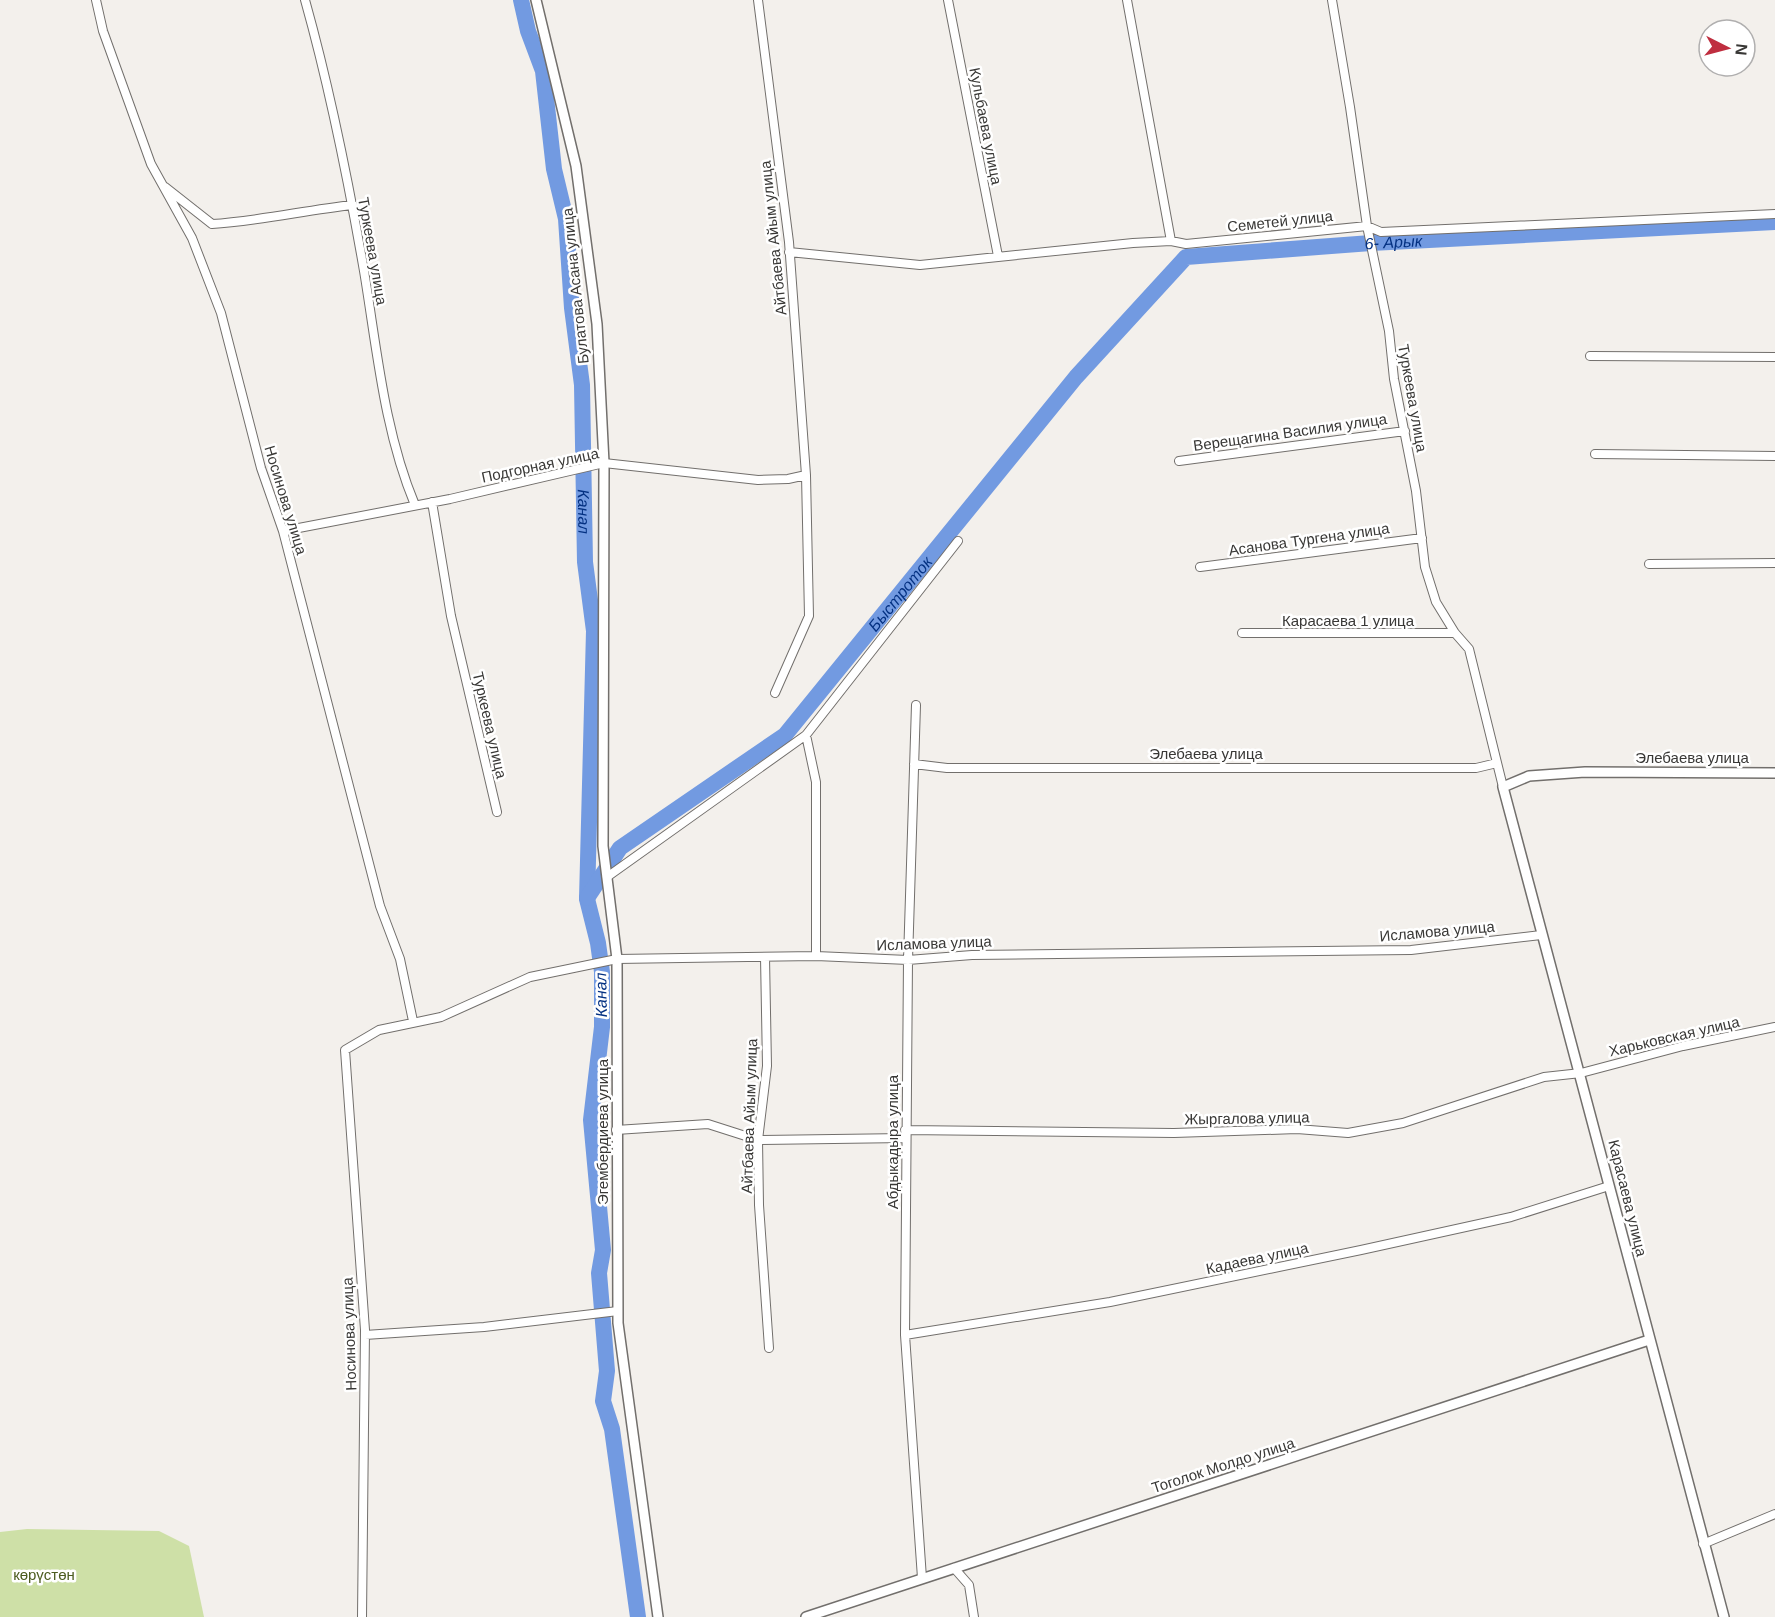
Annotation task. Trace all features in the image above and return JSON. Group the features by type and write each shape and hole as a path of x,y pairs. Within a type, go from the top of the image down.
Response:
{"street":[{"name":"Носинова улица","path":"96,0 102,31 151,164 192,238 221,313 261,468 283,531 380,906 400,959 413,1021"},
{"name":"Туркеева улица","path":"305,0 331,99 352,205 393,443 415,505"},
{"name":"Булатова Асана улица","path":"536,0 576,166 597,324 604,463 605,645"},
{"name":"Айтбаева Айым улица","path":"758,0 789,252 806,475 809,616 775,693"},
{"name":"Кульбаева улица","path":"948,0 998,256"},
{"path":"1127,0 1171,241"},
{"name":"Туркеева улица","path":"1332,0 1350,107 1366,226 1389,331 1425,567 1436,602 1455,633 1469,649 1503,787"},
{"path":"163,186 212,224 248,222 306,210 352,205"},
{"name":"Семетей улица","path":"789,252 920,265 1171,241 1186,244 1366,226 1381,232 1392,232 1775,214"},
{"path":"1590,356 1775,357"},
{"name":"Верещагина Василия улица","path":"1179,461 1405,431"},
{"path":"1595,454 1775,456"},
{"name":"Подгорная улица","path":"283,531 432,502 604,463 758,480 788,479 806,475"},
{"name":"Туркеева улица","path":"432,502 451,616 497,812"},
{"name":"Асанова Тургена улица","path":"1200,567 1422,538"},
{"path":"607,877 806,735 958,541"},
{"path":"1649,564 1775,563"},
{"name":"Карасаева 1 улица","path":"1242,633 1455,633"},
{"name":"Эгембердиева улица","path":"605,645 603,846 617,959 618,1311 658,1617"},
{"name":"Абдыкадыра улица","path":"916,705 908,960 905,1335 922,1578"},
{"path":"806,735 816,782 816,956"},
{"name":"Элебаева улица","path":"914,764 959,768 1476,768 1497,763"},
{"name":"Элебаева улица","path":"1503,787 1529,776 1585,772 1775,773"},
{"name":"Карасаева улица","path":"1503,787 1724,1617"},
{"name":"Исламова улица","path":"345,1050 379,1030 413,1021 441,1017 530,976 617,959 816,956 908,960 972,955 1411,950 1541,935"},
{"name":"Айтбаева Айым улица","path":"765,957 767,1066 758,1140 759,1205 769,1348"},
{"name":"Харьковская улица","path":"1581,1073 1683,1046 1775,1027"},
{"name":"Носинова улица","path":"345,1050 365,1335 362,1617"},
{"name":"Жыргалова улица","path":"616,1130 708,1124 758,1140 905,1134 1174,1133 1297,1129 1348,1133 1402,1123 1544,1077 1581,1073"},
{"name":"Кадаева улица","path":"905,1335 1110,1302 1361,1250 1511,1217 1609,1186"},
{"path":"365,1335 484,1327 618,1311"},
{"name":"Тоголок Молдо улица","path":"806,1617 1649,1340"},
{"path":"1703,1544 1775,1514"},
{"path":"954,1568 969,1585 974,1617"}],"green space":[{"name":"көрүстөн","path":"27,1529 159,1531 189,1546 204,1617 0,1617 0,1532"}],"waterway":[{"name":"Канал","path":"521,0 528,31 543,71 554,169 566,219 572,308 582,385 585,562 594,631 587,899 598,943 602,972 602,1027 591,1120 603,1250 599,1273 607,1371 603,1401 612,1429 638,1617"},
{"name":"Быстроток","path":"587,898 620,848 785,735 1076,377 1186,257 1371,243 1775,222"}],"water label":[{"name":"6- Арык","path":"1393,243"}]}
